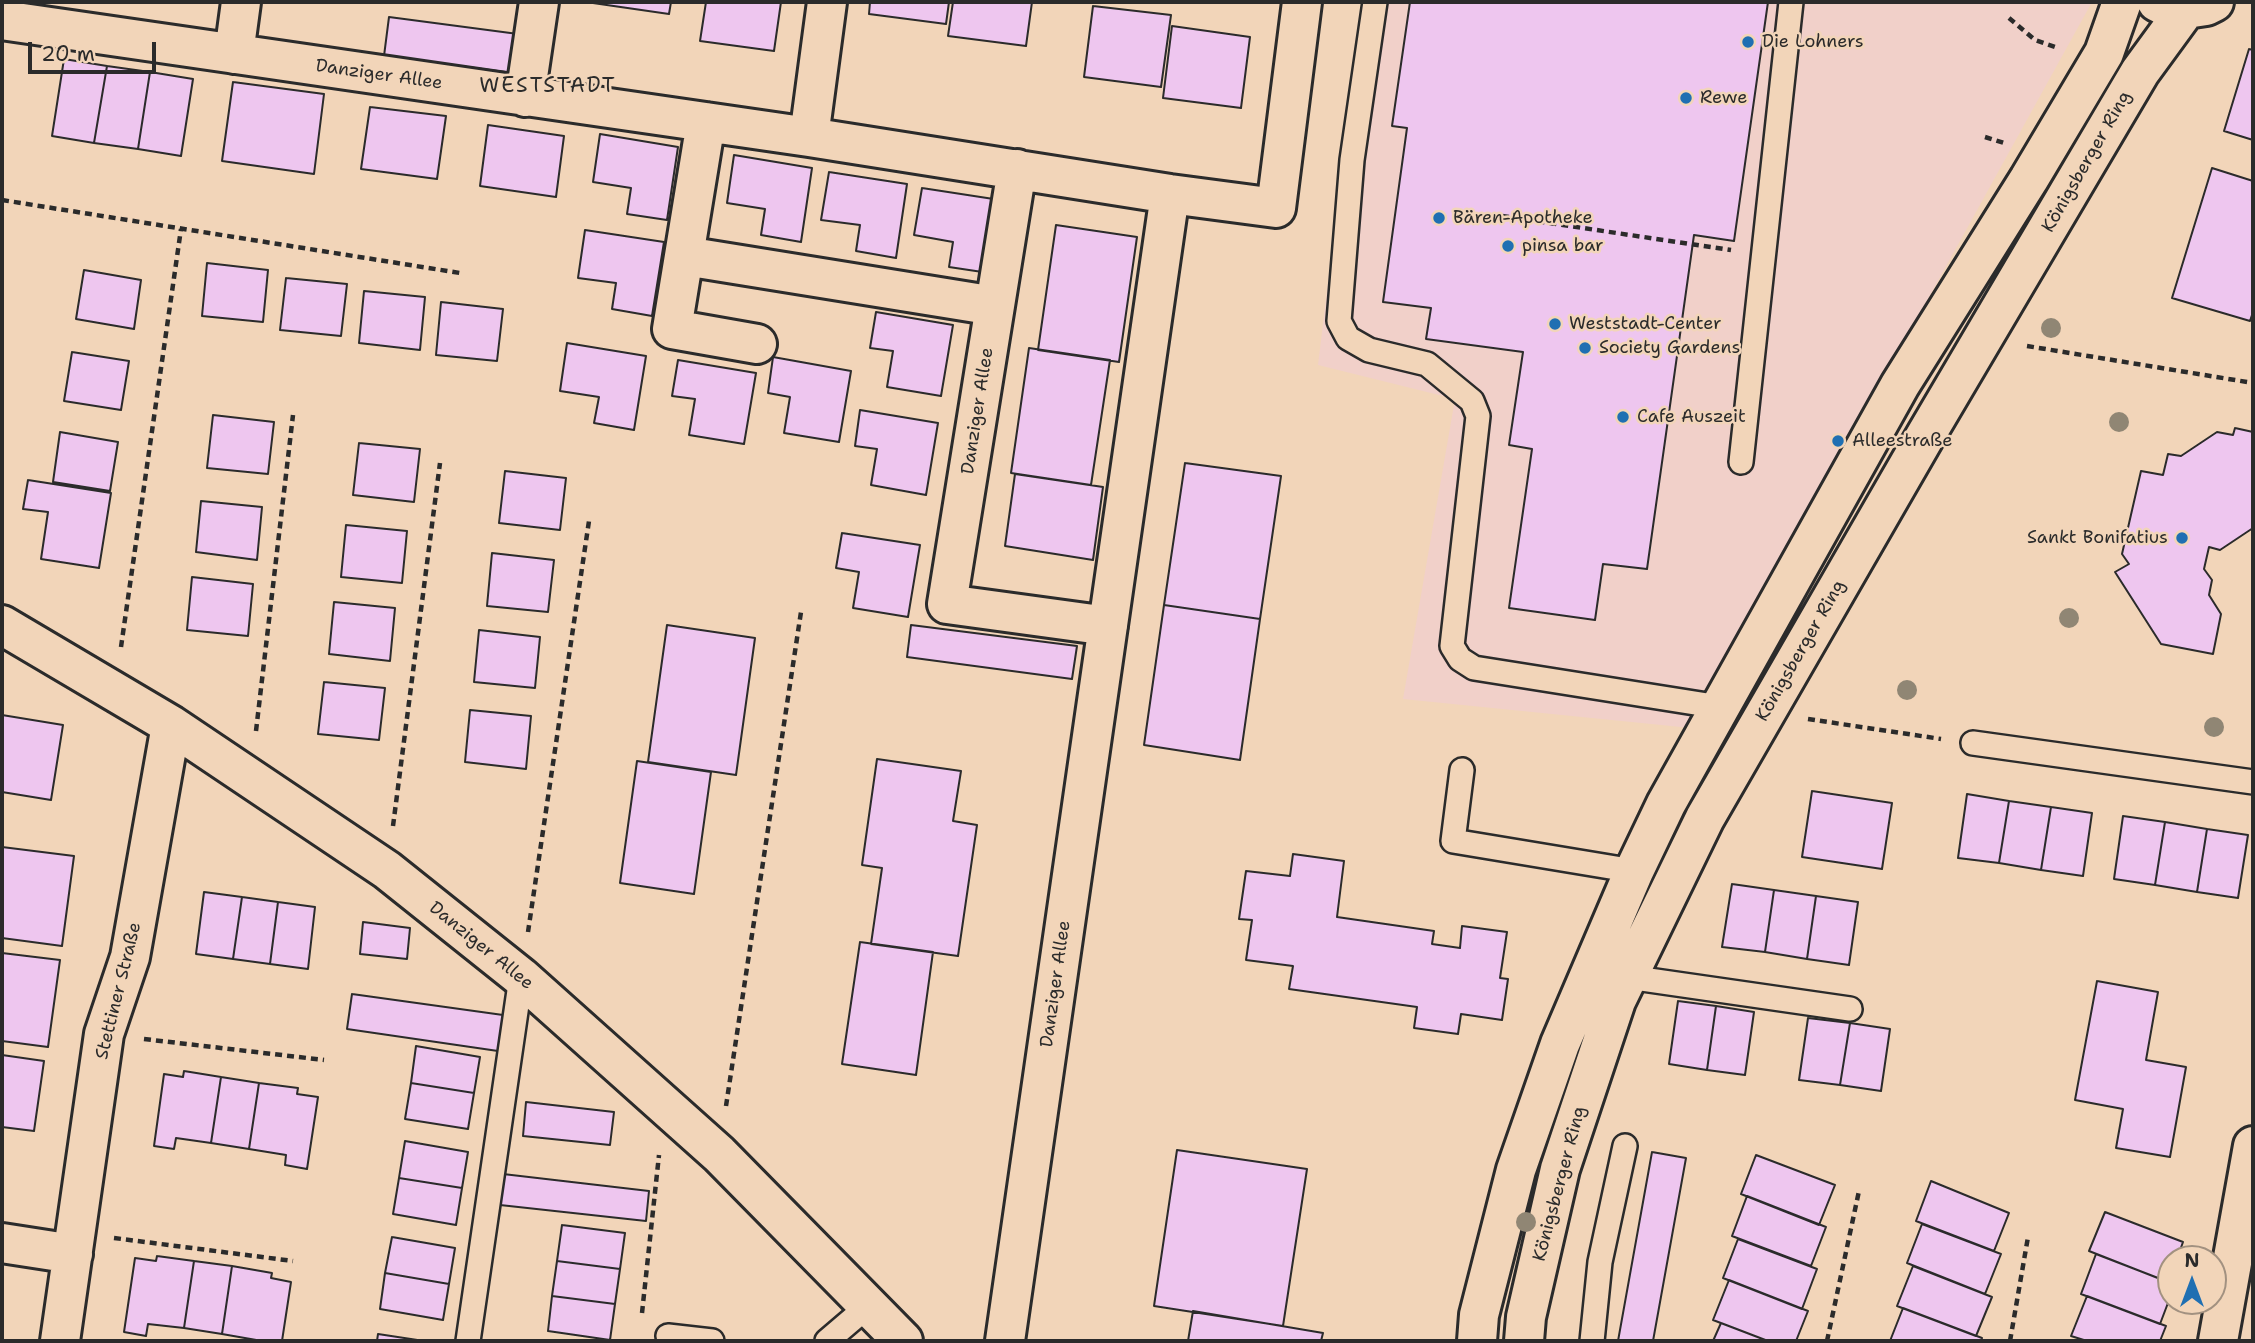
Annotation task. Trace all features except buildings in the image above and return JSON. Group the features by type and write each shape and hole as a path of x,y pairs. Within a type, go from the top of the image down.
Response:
{"street":[{"path":"234,54 241,2"},
{"path":"525,97 539,2"},
{"path":"808,137 827,2"},
{"name":"Danziger Allee","path":"2,20 1276,208 1302,2"},
{"path":"1477,1341 1479,1315 1516,1170 1560,1044 1634,870 1666,804 1900,385 2104,53 2122,2"},
{"name":"Königsberger Ring","path":"1524,1341 1526,1317 1560,1170 1616,1000 1705,818 1920,445 2140,72 2186,4"},
{"path":"706,122 672,329 757,344"},
{"name":"Danziger Allee","path":"1017,169 947,604 1108,626"},
{"name":"Danziger Allee","path":"1005,1341 1170,194"},
{"path":"685,256 995,306"},
{"name":"Danziger Allee","path":"2,625 172,725 387,870 521,977 719,1154 902,1341"},
{"name":"Stettiner Straße","path":"60,1341 104,1034 131,957 172,725"},
{"path":"2218,1341 2253,1152"},
{"path":"2,1243 74,1244"}],"lane":[{"path":"1375,2 1352,160 1339,321 1348,338 1369,350 1427,364 1472,401 1478,416 1452,646 1460,659 1474,668 1720,707"},
{"path":"1741,462 1791,2"},
{"path":"1973,743 2253,782"},
{"path":"1462,770 1453,841 1634,870"},
{"path":"1628,976 1850,1009"},
{"path":"468,1341 521,977"},
{"path":"1592,1341 1600,1262 1625,1146"},
{"path":"827,1341 868,1306"},
{"path":"668,1336 712,1341"}],"path":[{"path":"2009,18 2035,40 2059,48"},
{"path":"2,200 460,273"},
{"path":"1502,216 1763,255"},
{"path":"114,692 181,229"},
{"path":"2019,345 2253,383"},
{"path":"250,777 293,415"},
{"path":"387,870 440,463"},
{"path":"521,977 589,521"},
{"path":"719,1154 801,612"},
{"path":"1797,717 1973,743"},
{"path":"104,1034 324,1060"},
{"path":"642,1314 664,1105"},
{"path":"1827,1341 1859,1191"},
{"path":"2010,1341 2028,1237"},
{"path":"74,1244 293,1261"}],"shaded area":[{"path":"1362,2 2092,2 1691,728 1403,699 1455,399 1318,365"}],"place":[{"name":"Die Lohners","path":"1748,42"},
{"name":"Rewe","path":"1686,98"},
{"name":"Bären-Apotheke","path":"1439,218"},
{"name":"pinsa bar","path":"1508,246"},
{"name":"Weststadt-Center","path":"1555,324"},
{"name":"Society Gardens","path":"1585,348"},
{"name":"Cafe Auszeit","path":"1623,417"},
{"name":"Alleestraße","path":"1838,441"},
{"name":"Sankt Bonifatius","path":"2182,538"}],"district":[{"name":"WESTSTADT","path":"548,87"}]}
